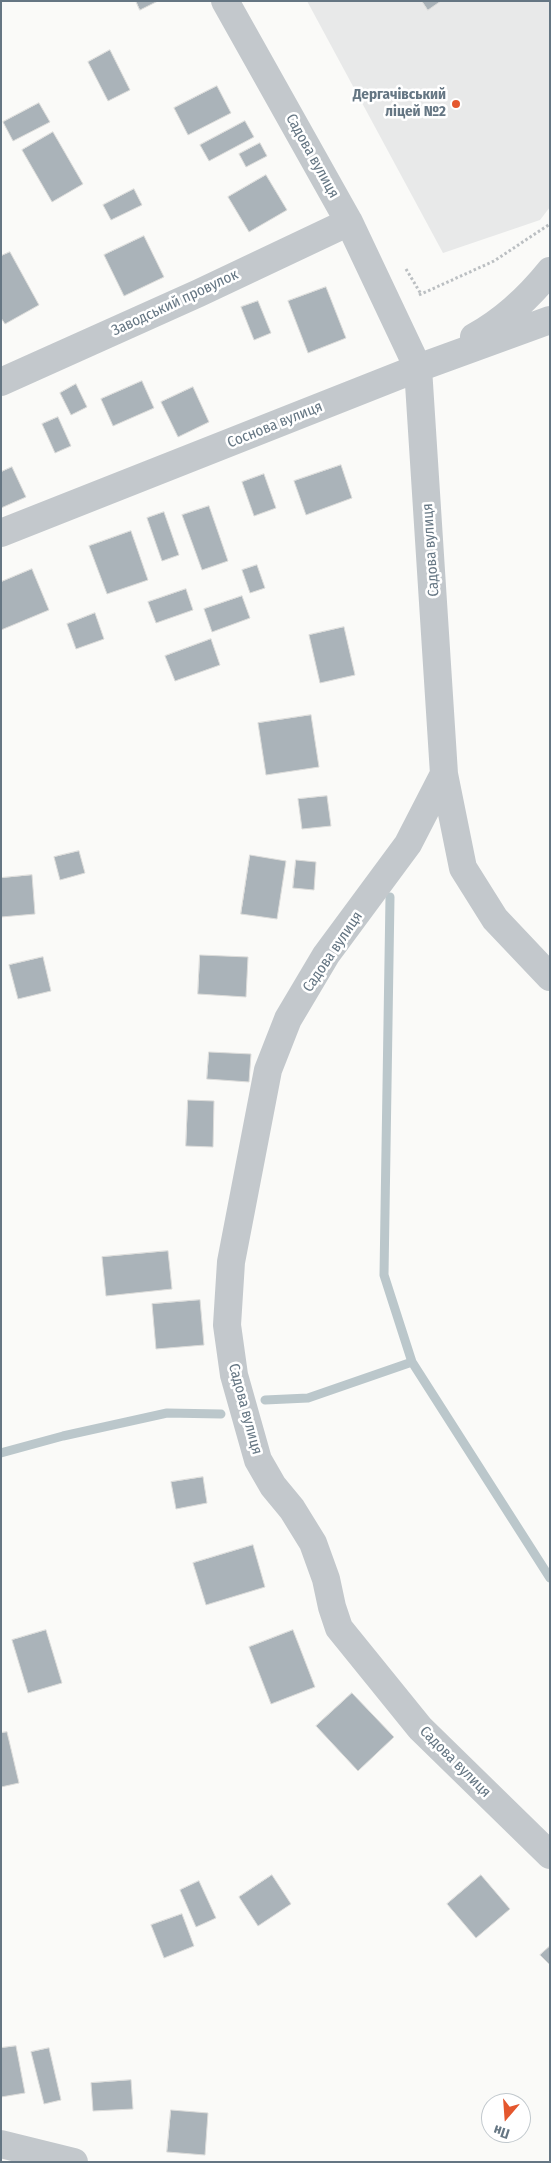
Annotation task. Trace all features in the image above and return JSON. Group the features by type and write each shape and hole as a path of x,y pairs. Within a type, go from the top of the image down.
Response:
{"street":[{"name":"Садова вулиця","path":"225,1 349,222 418,368 444,774 408,844 326,956 288,1019 268,1070 232,1262 227,1325 234,1375 258,1460 272,1486 292,1509 313,1543 340,1628 420,1728 550,1854"},
{"name":"Заводський провулок","path":"1,382 199,293 349,222"},
{"path":"418,368 494,326 538,286 550,271"},
{"name":"Соснова вулиця","path":"1,533 418,368 550,320"},
{"path":"444,774 463,868 495,919 550,977"},
{"path":"1,2144 74,2162"}],"path":[{"path":"390,308 494,261 550,224"}],"shaded area":[{"name":"Дергачівський ліцей №2","path":"307,1 550,1 550,207 540,220 443,253"}],"building":[{"path":"136,1 158,1 140,10"},
{"path":"422,1 441,1 428,10"},
{"path":"110,50 130,90 108,101 88,62"},
{"path":"217,86 231,113 188,135 174,108"},
{"path":"39,103 50,122 13,141 3,122"},
{"path":"245,121 254,137 209,161 200,145"},
{"path":"53,132 83,184 52,202 22,150"},
{"path":"260,143 267,156 246,167 239,154"},
{"path":"266,175 287,210 249,232 228,197"},
{"path":"134,189 142,205 111,220 103,205"},
{"path":"144,236 164,277 124,296 104,255"},
{"path":"10,252 39,305 5,324 1,318 1,256"},
{"path":"326,287 346,338 308,353 288,301"},
{"path":"258,301 271,333 254,340 241,307"},
{"path":"142,381 154,408 113,426 101,399"},
{"path":"76,384 87,407 71,415 60,393"},
{"path":"193,387 209,422 178,437 161,402"},
{"path":"58,417 71,446 55,453 42,424"},
{"path":"341,465 352,498 306,515 294,481"},
{"path":"12,467 26,497 1,508 1,472"},
{"path":"264,474 276,508 254,516 242,482"},
{"path":"209,506 228,561 202,570 182,515"},
{"path":"164,512 179,555 162,561 147,518"},
{"path":"131,531 148,580 107,594 89,546"},
{"path":"257,565 265,588 250,593 242,570"},
{"path":"32,569 49,610 1,630 1,582"},
{"path":"186,589 193,610 156,623 148,602"},
{"path":"242,596 250,618 212,632 204,609"},
{"path":"95,613 104,639 76,649 67,624"},
{"path":"344,627 355,675 320,683 309,635"},
{"path":"211,639 220,665 175,681 165,656"},
{"path":"311,715 319,767 266,775 258,723"},
{"path":"327,796 331,826 302,829 298,799"},
{"path":"79,851 85,873 60,880 54,857"},
{"path":"250,855 286,861 277,919 241,914"},
{"path":"296,860 316,862 314,890 293,888"},
{"path":"32,875 35,914 1,917 1,878"},
{"path":"200,955 248,957 246,997 198,994"},
{"path":"43,957 51,991 18,999 9,965"},
{"path":"209,1052 251,1054 249,1082 207,1079"},
{"path":"188,1100 214,1101 213,1147 186,1146"},
{"path":"168,1251 172,1289 106,1296 102,1257"},
{"path":"200,1300 204,1345 156,1349 152,1304"},
{"path":"203,1477 207,1503 176,1509 171,1482"},
{"path":"253,1545 265,1587 206,1605 193,1563"},
{"path":"46,1630 62,1683 28,1693 12,1640"},
{"path":"293,1630 315,1687 271,1704 249,1647"},
{"path":"352,1693 394,1737 358,1771 316,1726"},
{"path":"7,1732 19,1783 1,1787 1,1733"},
{"path":"272,1875 291,1904 258,1926 239,1897"},
{"path":"481,1875 510,1909 476,1938 447,1904"},
{"path":"199,1881 216,1918 196,1927 180,1890"},
{"path":"182,1914 194,1946 164,1958 151,1925"},
{"path":"550,1946 550,1965 540,1955"},
{"path":"16,2046 25,2093 1,2097 1,2048"},
{"path":"49,2048 61,2100 44,2104 31,2052"},
{"path":"131,2080 133,2109 93,2111 91,2083"},
{"path":"171,2110 208,2113 205,2155 167,2152"}],"waterway":[{"path":"390,897 384,1275 412,1362 550,1578"},
{"path":"265,1400 308,1398 412,1362"},
{"path":"1,1453 63,1436 167,1413 221,1414"}],"place":[{"name":"Дергачівський ліцей №2","path":"456,104"}]}
